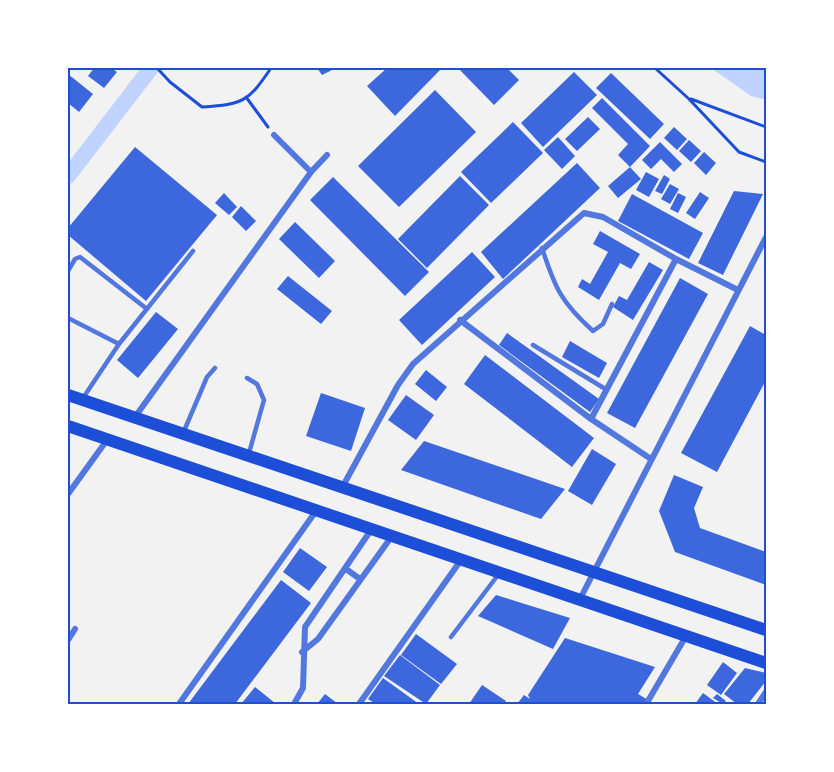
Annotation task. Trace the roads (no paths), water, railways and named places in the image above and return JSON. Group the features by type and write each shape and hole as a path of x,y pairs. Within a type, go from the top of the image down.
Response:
{"main road":[{"path":"68,395 766,630"},
{"path":"68,426 766,663"}],"street":[{"path":"274,135 311,172"},
{"path":"134,418 311,172 327,155"},
{"path":"343,486 398,385 413,364 460,320 584,213 594,214 738,290"},
{"path":"580,600 593,570 766,237"},
{"path":"591,419 676,259"},
{"path":"460,320 591,419 651,459"},
{"path":"68,494 107,440"},
{"path":"179,705 316,511"},
{"path":"294,705 303,688 302,652 305,627 371,530"},
{"path":"302,652 318,639 392,536"},
{"path":"359,705 461,560"},
{"path":"346,569 360,579"},
{"path":"68,640 75,629"},
{"path":"648,700 687,635"},
{"path":"758,705 766,693"}],"lane":[{"path":"542,248 554,284 567,308 593,331 603,324 612,304"},
{"path":"81,400 119,344 193,251"},
{"path":"68,270 75,259 80,257 147,309"},
{"path":"68,318 119,344"},
{"path":"533,345 607,390"},
{"path":"182,434 207,377 215,368"},
{"path":"247,378 257,384 264,400 248,455"},
{"path":"451,637 500,573"}],"water":[{"path":"711,68 766,68 766,100 751,96"}],"waterway":[{"path":"68,176 151,68"}]}
